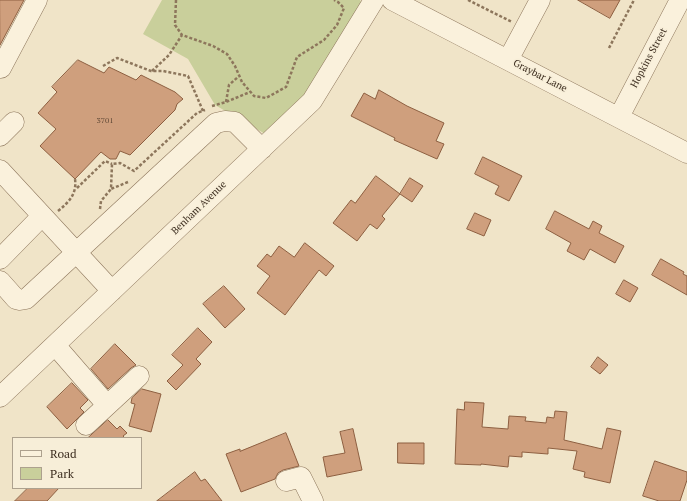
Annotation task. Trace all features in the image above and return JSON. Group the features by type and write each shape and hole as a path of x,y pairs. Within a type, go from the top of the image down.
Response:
{"street":[{"path":"0,67 1,68 37,0"},
{"name":"Benham Avenue","path":"0,397 312,102 374,0"},
{"name":"Graybar Lane","path":"392,0 687,153"},
{"path":"508,60 540,0"},
{"name":"Hopkins Street","path":"619,117 680,0"},
{"path":"0,281 16,299 20,300 26,298 216,123 225,121 235,122 262,149"},
{"path":"0,170 49,215 76,253 112,291"},
{"path":"0,259 49,215"},
{"path":"55,345 108,405"},
{"path":"86,424 138,376"},
{"path":"286,481 300,477 313,501"}],"path":[{"path":"176,0 175,25 182,35 213,46 226,54 235,66 242,82 250,92 254,96 266,98 286,86 297,57 324,40 337,25 344,8 334,0"},
{"path":"468,0 513,23"},
{"path":"609,48 634,0"},
{"path":"151,71 169,55 182,35"},
{"path":"103,66 117,58 151,71 163,71 188,76 203,111"},
{"path":"226,102 228,85 239,76"},
{"path":"49,215 68,203 76,189 105,161 112,164 120,163 134,172 197,113 250,92"},
{"path":"112,164 111,189 130,181"},
{"path":"76,179 76,189"}],"green space":[{"path":"162,0 360,0 363,6 305,99 267,135 215,105 188,59 143,34"}],"building":[{"path":"0,0 24,0 0,45"},
{"path":"578,0 620,0 610,18"},
{"path":"78,60 104,73 109,67 136,80 141,75 175,92 183,99 177,104 175,110 130,155 120,151 116,159 110,159 101,152 75,179 40,146 56,129 38,113 57,92 52,87"},
{"path":"379,90 407,106 444,123 436,141 444,144 437,159 394,140 395,138 351,116 364,93 375,99"},
{"path":"483,157 522,176 509,201 495,194 499,186 475,174"},
{"path":"376,176 400,194 382,216 385,219 377,229 370,224 357,241 333,223 351,200 355,203"},
{"path":"410,178 423,186 412,202 400,194"},
{"path":"555,211 589,229 593,221 602,226 599,233 624,246 615,263 590,249 584,260 567,251 571,243 546,229"},
{"path":"475,213 491,220 484,236 467,229"},
{"path":"305,243 334,266 326,276 319,270 285,315 257,293 270,276 257,266 267,254 271,257 279,246 294,257"},
{"path":"661,259 684,272 683,274 687,276 687,295 652,275"},
{"path":"624,280 638,288 630,302 616,294"},
{"path":"224,286 245,309 225,328 203,304"},
{"path":"198,328 212,342 196,359 201,364 176,390 167,381 183,365 172,355"},
{"path":"115,344 136,365 108,389 91,369"},
{"path":"598,357 608,365 600,374 591,367"},
{"path":"72,383 88,400 80,408 84,412 67,429 47,407"},
{"path":"142,389 161,394 151,432 129,426 135,404 131,403 132,398"},
{"path":"465,402 484,403 482,427 508,429 509,416 526,417 525,421 546,423 547,417 554,418 555,411 567,412 564,440 602,449 607,428 621,431 610,483 584,477 585,472 573,469 577,451 548,448 548,454 522,452 522,457 509,456 508,467 481,464 455,464 457,409 464,410"},
{"path":"108,420 117,429 120,426 127,433 123,436 124,437 89,437"},
{"path":"353,429 362,470 327,477 323,457 345,453 340,432"},
{"path":"286,433 299,466 283,470 278,473 275,479 241,492 226,454 240,449 240,451"},
{"path":"398,443 424,443 424,464 398,463"},
{"path":"655,461 687,472 687,480 680,501 659,501 643,496"},
{"path":"195,472 201,481 205,479 222,501 157,501"},
{"path":"27,489 58,489 47,501 15,501"}]}
